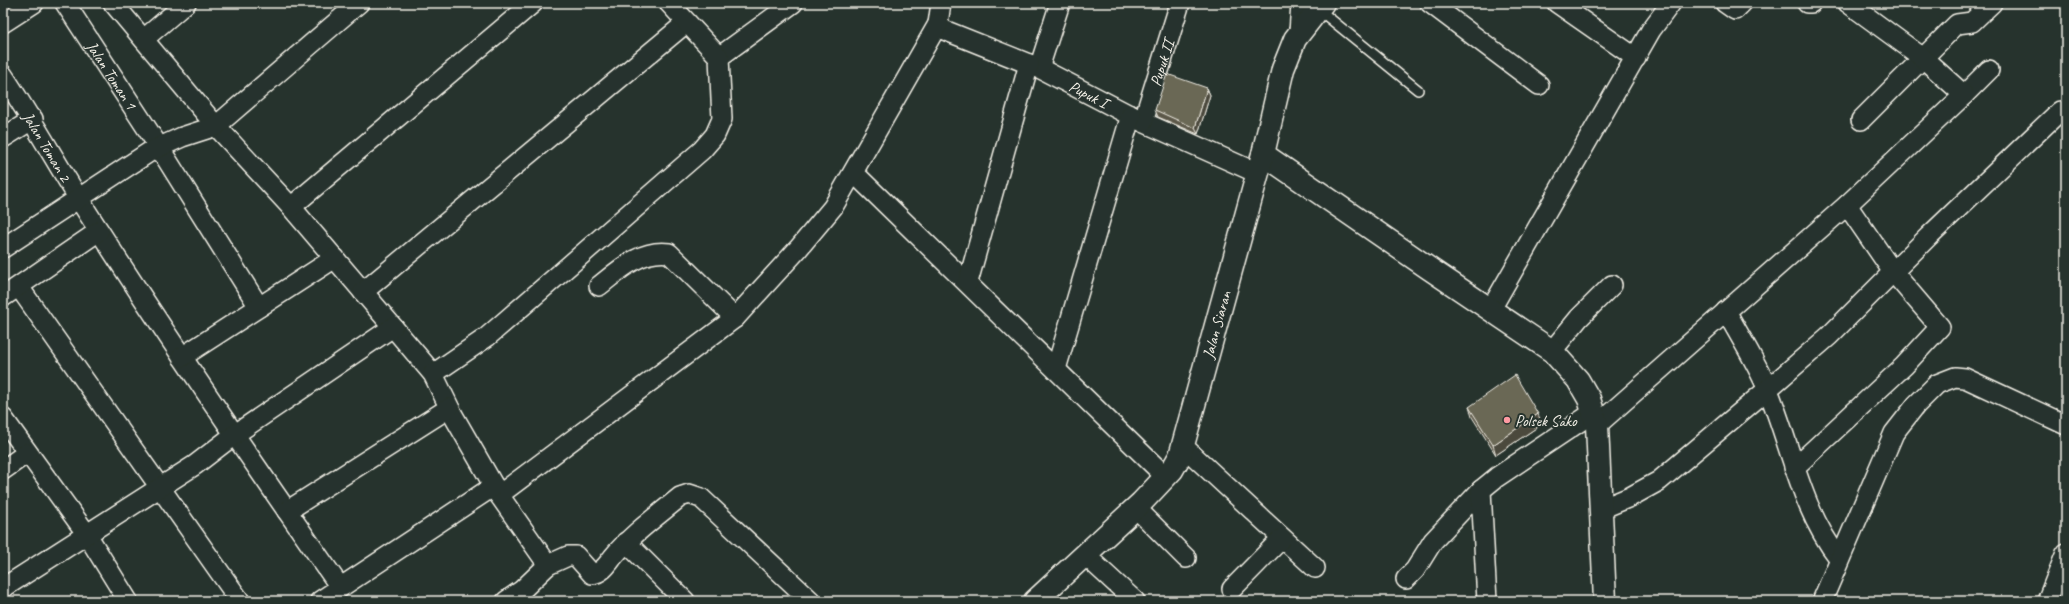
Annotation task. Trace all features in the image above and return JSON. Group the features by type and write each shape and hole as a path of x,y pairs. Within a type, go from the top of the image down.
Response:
{"street":[{"path":"3,23 34,3"},
{"name":"Jalan Toman 1","path":"65,3 159,147 258,307"},
{"path":"113,3 216,126 291,207 433,374 449,408 496,491 548,565"},
{"path":"144,39 186,3"},
{"path":"3,248 78,198 159,147 216,126 359,3"},
{"path":"291,207 533,3"},
{"path":"433,374 487,336 702,150 715,135 722,119 719,57 669,3"},
{"path":"719,57 793,3"},
{"path":"320,601 340,587 496,491 735,318 798,249 833,207 854,173 938,24 940,3"},
{"path":"968,282 1034,66 1060,3"},
{"name":"Pupuk II","path":"1056,368 1137,119 1180,3"},
{"path":"1430,3 1539,85"},
{"path":"1557,3 1636,58"},
{"path":"1491,309 1652,30 1671,3"},
{"path":"1726,3 1735,10 1742,3"},
{"path":"1848,3 1923,58 1964,95"},
{"path":"1861,120 1957,24 1972,22 1992,3"},
{"name":"Jalan Siaran","path":"1035,601 1136,508 1166,477 1177,462 1183,446 1260,164 1283,69 1290,50 1314,5"},
{"path":"363,292 686,23"},
{"name":"Pupuk I","path":"938,24 944,30 1034,66 1137,119 1260,164"},
{"path":"1406,579 1415,570 1434,541 1481,490 1497,477 1595,419 1726,311 1847,205 1989,70"},
{"name":"Jalan Toman 2","path":"3,75 32,119 99,231 234,436 340,587"},
{"path":"1600,509 1630,497 1658,481 1768,389 1829,336 2060,110"},
{"path":"3,138 32,119"},
{"path":"1260,164 1491,309 1552,351 1578,380 1589,399 1595,419 1605,601"},
{"path":"854,173 968,282 1166,477"},
{"path":"1794,468 1904,366 1940,327 1893,272 1847,205"},
{"path":"99,231 11,292 160,488 240,601"},
{"path":"599,286 621,268 649,252 668,253 735,318"},
{"path":"182,357 335,258"},
{"path":"1552,351 1579,318 1612,285"},
{"path":"1726,311 1768,389 1794,468 1814,516 1829,545 1839,558"},
{"path":"3,588 86,533 195,465 234,436 393,327"},
{"path":"1822,601 1839,558 1894,433 1916,405 1937,384 1956,377 1965,378 2066,425"},
{"path":"287,511 449,408"},
{"path":"3,418 86,533 128,601"},
{"path":"1183,446 1315,568"},
{"path":"3,470 28,453"},
{"path":"1481,490 1487,601"},
{"path":"506,601 528,596 548,565 568,556 576,556 592,574 598,573 604,569 626,542 680,497 689,494 701,498 811,601"},
{"path":"1136,508 1186,558"},
{"path":"1232,589 1282,538"},
{"path":"626,542 685,601"},
{"path":"2047,601 2066,553"},
{"path":"1085,555 1134,601"}],"lane":[{"path":"1314,5 1418,90"}],"building":[{"path":"1167,74 1207,88 1195,128 1155,110"},
{"name":"Polsek Sako","path":"1515,375 1538,414 1493,445 1469,407"}],"place":[{"name":"Polsek Sako","path":"1507,420"}]}
